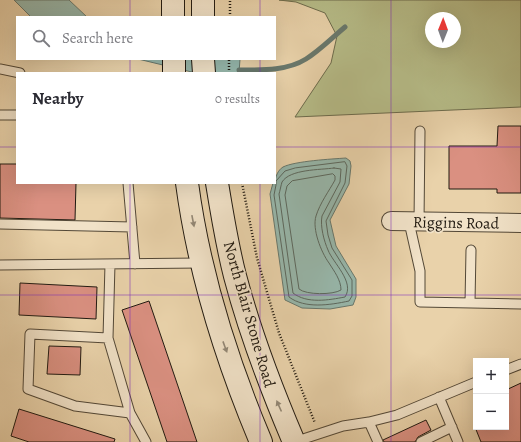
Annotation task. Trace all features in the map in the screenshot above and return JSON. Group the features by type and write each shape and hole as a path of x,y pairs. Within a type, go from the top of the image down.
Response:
{"main road":[{"path":"173,0 173,16"},
{"path":"203,0 203,16"},
{"path":"174,60 174,72"},
{"path":"203,60 204,72"},
{"name":"North Blair Stone Road","path":"186,184 201,263 218,327 246,407 261,442"},
{"name":"North Blair Stone Road","path":"217,184 223,222 237,282 252,334 273,394 294,442"}],"street":[{"name":"Riggins Road","path":"406,222 521,223"}],"lane":[{"path":"0,69 16,72"},
{"path":"0,115 16,115"},
{"path":"420,131 406,222 420,271 420,302 521,304"},
{"path":"128,184 135,264"},
{"path":"0,224 132,227"},
{"path":"470,303 471,250"},
{"path":"0,265 201,263"},
{"path":"110,264 108,338 130,413 146,442"},
{"path":"108,338 30,334 28,390 75,406 130,413"},
{"path":"509,369 521,364"},
{"path":"294,442 343,426 369,422 396,415 473,383"},
{"path":"439,397 458,442"},
{"path":"369,422 378,442"},
{"path":"420,442 452,427"}],"path":[{"path":"230,0 230,16"},
{"path":"229,60 229,72"},
{"path":"242,184 258,258 279,333 315,424"}],"green space":[{"path":"279,0 521,0 521,107 295,117 331,63 337,36 325,13 296,2"}],"water":[{"path":"14,0 69,0 86,16 30,16"},
{"path":"142,60 240,60 239,72 192,72"},
{"path":"346,158 350,161 351,166 349,184 330,220 336,246 356,279 356,297 353,305 330,309 302,308 285,300 270,194 273,184 276,184 276,176 283,167 296,163"}],"building":[{"path":"498,126 521,126 521,193 497,193 497,189 449,189 449,146 497,146"},
{"path":"0,164 16,164 16,184 76,184 75,220 0,218"},
{"path":"20,283 97,287 96,319 19,315"},
{"path":"149,301 197,442 167,442 122,310"},
{"path":"49,346 81,347 80,375 47,374"},
{"path":"521,383 521,442 481,442 476,430 509,430 509,389"},
{"path":"19,409 115,439 114,442 29,442 11,436"},
{"path":"426,420 431,430 418,437 415,442 384,442 383,440"}],"waterway":[{"path":"239,70 274,69 299,63 316,52 345,27"}]}
